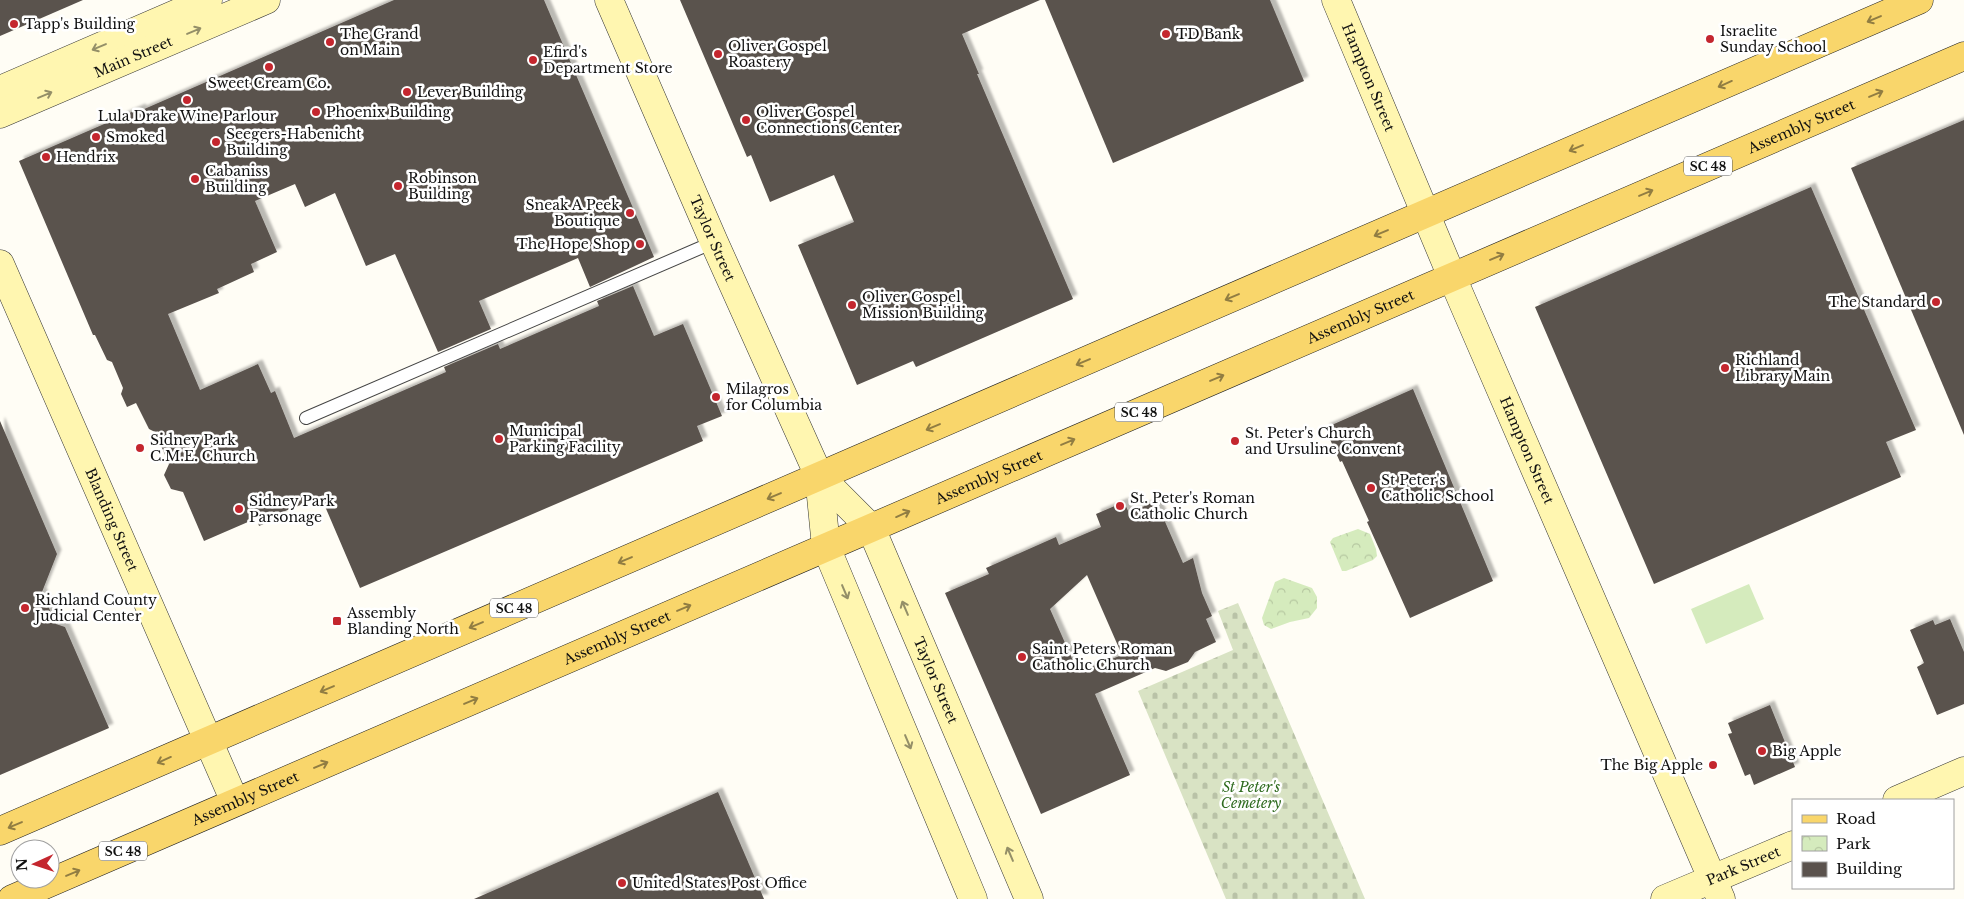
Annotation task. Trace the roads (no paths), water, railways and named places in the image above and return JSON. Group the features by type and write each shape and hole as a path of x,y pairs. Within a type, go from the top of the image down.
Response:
{"main road":[{"name":"Main Street","path":"0,90 208,0"},
{"name":"Main Street","path":"0,114 266,0"},
{"name":"Taylor Street","path":"609,0 714,242 819,476 826,547 973,899"},
{"name":"Hampton Street","path":"1336,0 1452,277 1716,889"},
{"name":"SC 48","path":"0,831 1918,0"},
{"name":"Assembly Street","path":"12,899 1964,56"},
{"name":"Blanding Street","path":"0,264 235,802"},
{"name":"Taylor Street","path":"819,476 871,528 1029,899"},
{"path":"1899,799 1964,771"},
{"name":"Park Street","path":"1665,899 1716,889 1792,845"}],"lane":[{"path":"306,418 714,242"}],"place":[{"name":"Tapp's Building","path":"14,24"},
{"name":"TD Bank","path":"1166,34"},
{"name":"Israelite Sunday School","path":"1710,39"},
{"name":"The Grand on Main","path":"330,42"},
{"name":"Oliver Gospel Roastery","path":"718,54"},
{"name":"Efird's Department Store","path":"533,60"},
{"name":"Sweet Cream Co.","path":"269,67"},
{"name":"Lever Building","path":"407,92"},
{"name":"Lula Drake Wine Parlour","path":"187,100"},
{"name":"Phoenix Building","path":"316,112"},
{"name":"Oliver Gospel Connections Center","path":"746,120"},
{"name":"Smoked","path":"96,137"},
{"name":"Seegers-Habenicht Building","path":"216,142"},
{"name":"Hendrix","path":"46,157"},
{"name":"Cabaniss Building","path":"195,179"},
{"name":"Robinson Building","path":"398,186"},
{"name":"Sneak A Peek Boutique","path":"630,213"},
{"name":"The Hope Shop","path":"640,244"},
{"name":"The Standard","path":"1936,302"},
{"name":"Oliver Gospel Mission Building","path":"852,305"},
{"name":"Richland Library Main","path":"1725,368"},
{"name":"Milagros for Columbia","path":"716,397"},
{"name":"Municipal Parking Facility","path":"499,439"},
{"name":"St. Peter's Church and Ursuline Convent","path":"1235,441"},
{"name":"Sidney Park C.M.E. Church","path":"140,448"},
{"name":"St Peter's Catholic School","path":"1371,488"},
{"name":"St. Peter's Roman Catholic Church","path":"1120,506"},
{"name":"Sidney Park Parsonage","path":"239,509"},
{"name":"Richland County Judicial Center","path":"25,608"},
{"name":"Assembly Blanding North","path":"337,621"},
{"name":"Saint Peters Roman Catholic Church","path":"1022,657"},
{"name":"Big Apple","path":"1762,751"},
{"name":"The Big Apple","path":"1713,765"},
{"name":"United States Post Office","path":"622,883"}],"park label":[{"name":"St Peter's Cemetery","path":"1251,796"}]}
